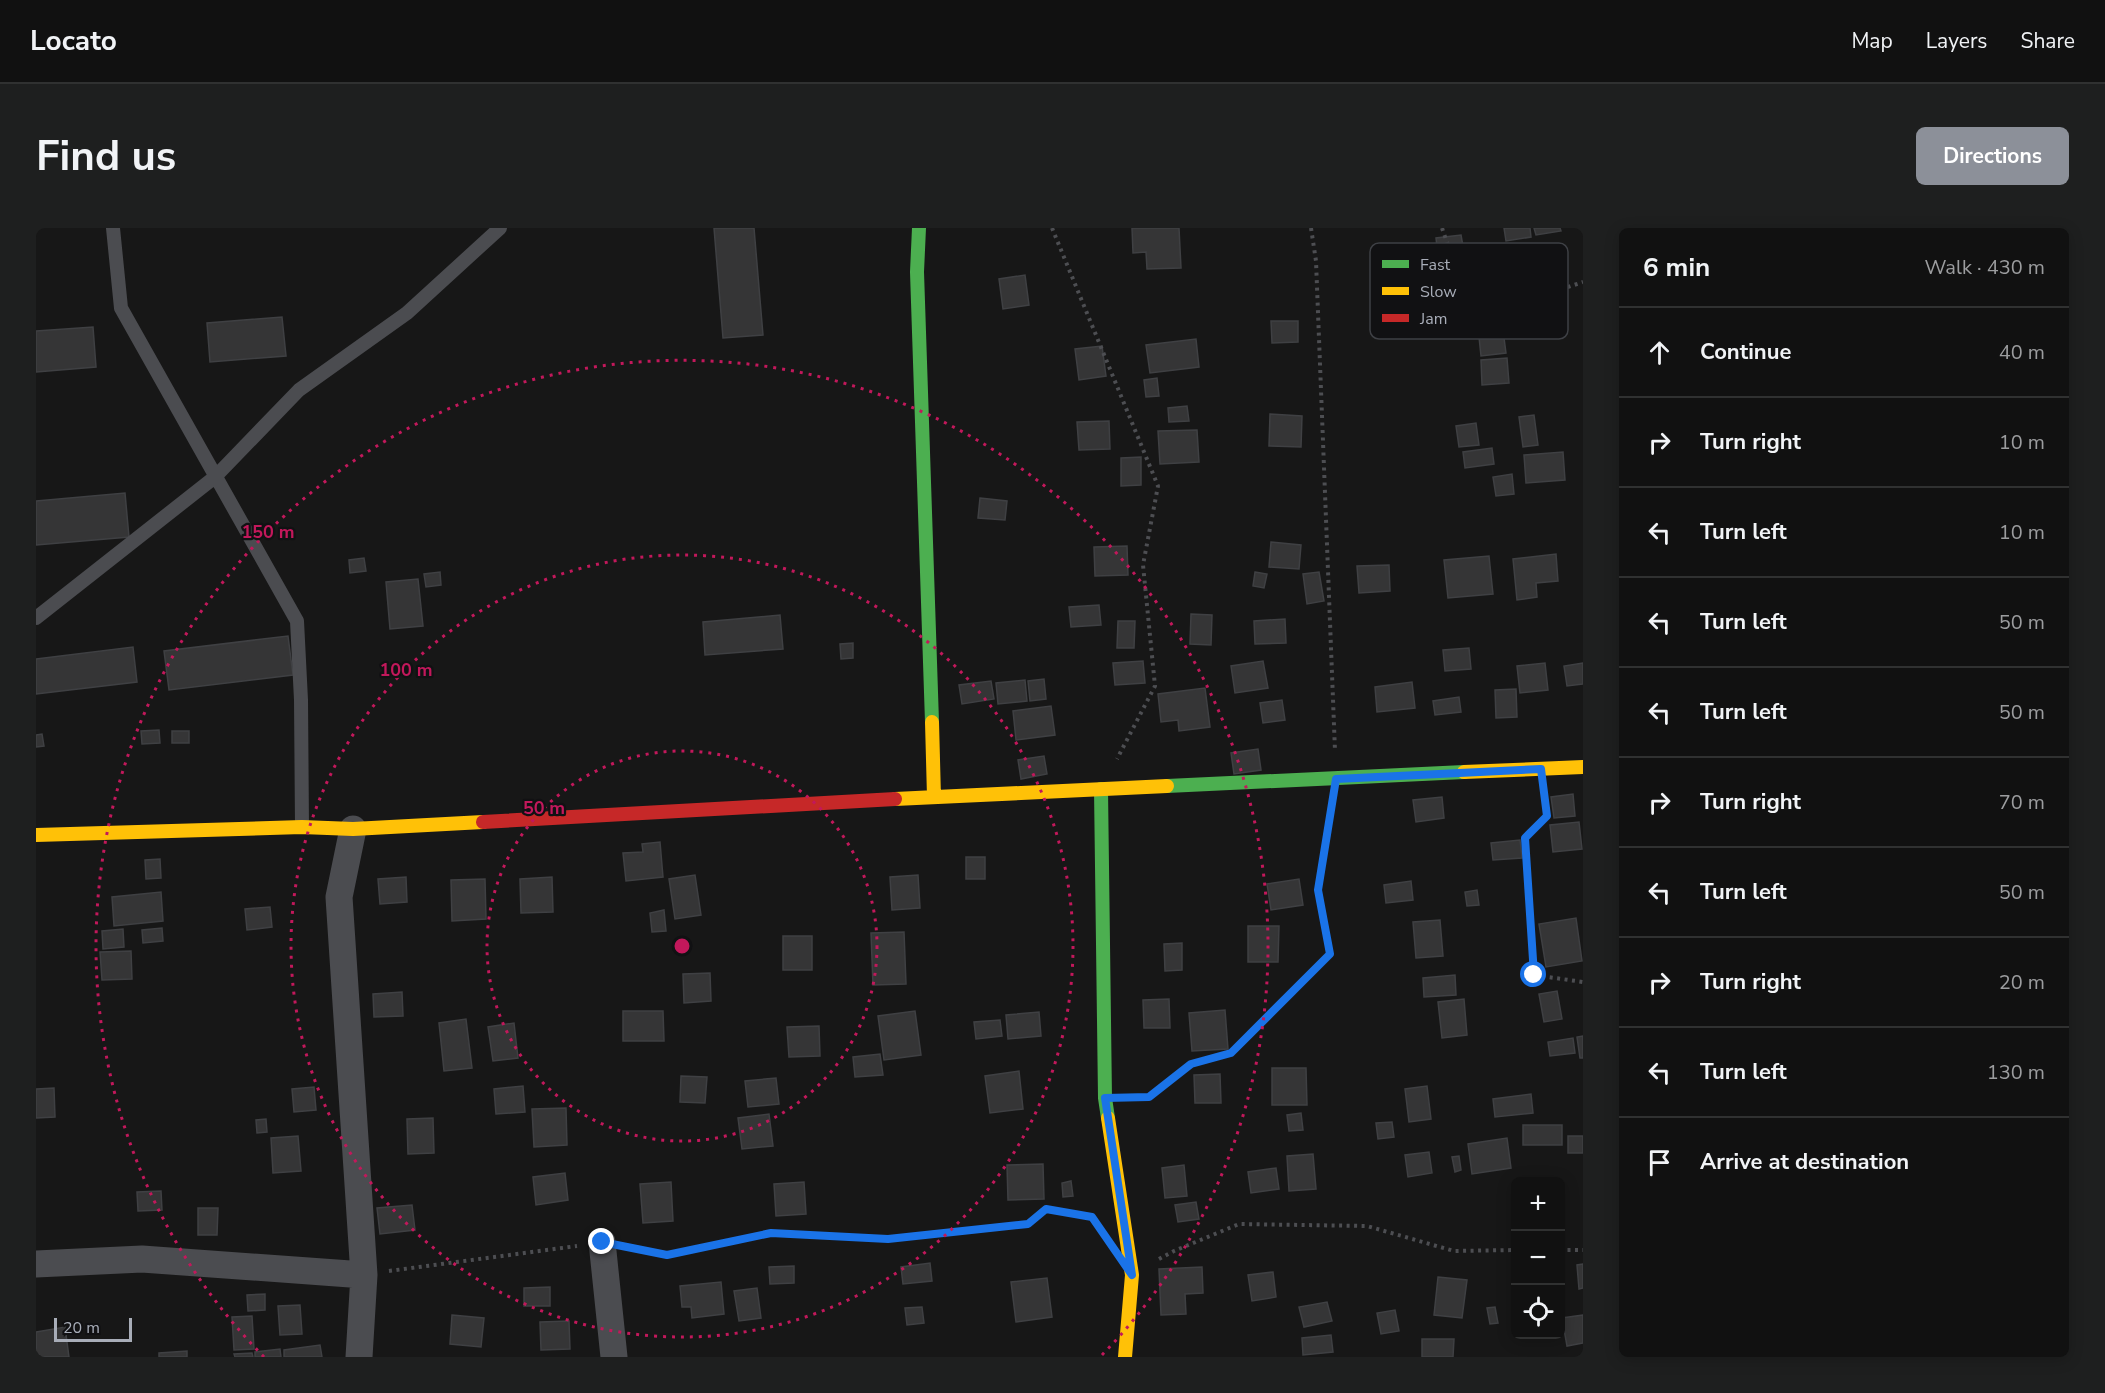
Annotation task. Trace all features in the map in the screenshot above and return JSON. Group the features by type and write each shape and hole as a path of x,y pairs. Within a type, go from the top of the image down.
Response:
{"street":[{"path":"919,228 917,272 934,797"},
{"path":"36,835 302,827 353,829 934,797 1583,767"},
{"path":"1101,789 1105,1098 1132,1275 1125,1357"},
{"path":"353,829 339,897 364,1275 359,1357"},
{"path":"602,1242 614,1357"},
{"path":"36,1264 142,1259 364,1275"}],"lane":[{"path":"113,228 121,308 297,621 302,700 302,827"},
{"path":"36,618 215,477 299,390 407,314 500,228"}],"path":[{"path":"1052,228 1158,486 1143,565 1155,686 1101,789"},
{"path":"1105,1098 1149,1097 1191,1064 1231,1053 1330,954 1318,890 1336,779 1317,261 1311,228"},
{"path":"1442,228 1447,243"},
{"path":"1568,287 1583,282"},
{"path":"1541,769 1547,816 1525,838 1534,975 1583,982"},
{"path":"364,1275 602,1242 667,1255 771,1233 888,1239 1028,1224 1046,1209 1092,1217 1099,1226"},
{"path":"1132,1275 1174,1251 1239,1224 1367,1226 1454,1251 1511,1250"},
{"path":"1565,1250 1583,1250"}],"building":[{"path":"714,228 754,228 763,335 723,338"},
{"path":"1132,228 1179,228 1181,268 1147,269 1146,252 1133,253"},
{"path":"1504,228 1530,228 1531,237 1506,241"},
{"path":"1534,228 1560,228 1561,231 1536,235"},
{"path":"1461,235 1462,243 1437,243 1436,238"},
{"path":"1025,275 1029,305 1003,309 999,279"},
{"path":"282,317 286,356 210,362 207,323"},
{"path":"1271,321 1298,321 1298,342 1272,343"},
{"path":"93,327 96,367 36,372 36,331"},
{"path":"1196,339 1199,367 1150,373 1146,345"},
{"path":"1479,339 1504,339 1506,353 1481,356"},
{"path":"1102,346 1106,376 1079,380 1075,349"},
{"path":"1507,358 1509,383 1482,385 1481,360"},
{"path":"1157,378 1159,396 1146,397 1144,380"},
{"path":"1187,406 1189,421 1169,422 1168,408"},
{"path":"1270,414 1302,416 1301,447 1269,446"},
{"path":"1534,415 1538,445 1523,447 1519,417"},
{"path":"1109,421 1110,449 1079,450 1077,422"},
{"path":"1476,423 1479,445 1459,447 1456,426"},
{"path":"1197,430 1199,462 1160,464 1158,431"},
{"path":"1492,448 1494,464 1465,468 1463,452"},
{"path":"1563,452 1565,480 1526,483 1524,455"},
{"path":"1141,457 1141,485 1121,486 1121,458"},
{"path":"1512,474 1514,494 1496,496 1493,477"},
{"path":"125,493 129,537 36,545 36,501"},
{"path":"980,498 1007,501 1005,520 978,518"},
{"path":"1271,542 1301,545 1299,569 1269,567"},
{"path":"1127,546 1128,575 1095,576 1094,547"},
{"path":"1556,554 1558,581 1536,583 1537,597 1517,600 1513,559"},
{"path":"1489,556 1493,594 1448,598 1444,560"},
{"path":"364,558 366,571 350,573 349,560"},
{"path":"1389,565 1390,591 1359,593 1357,566"},
{"path":"440,572 441,585 426,587 424,574"},
{"path":"1255,572 1267,574 1264,588 1253,586"},
{"path":"1319,572 1324,601 1307,604 1303,574"},
{"path":"418,579 423,626 390,629 386,582"},
{"path":"1099,605 1101,625 1071,627 1069,607"},
{"path":"1191,614 1212,615 1211,645 1190,644"},
{"path":"780,615 783,649 705,655 703,622"},
{"path":"1285,619 1286,643 1255,644 1254,621"},
{"path":"1118,621 1135,621 1134,648 1117,648"},
{"path":"288,636 293,675 169,690 164,651"},
{"path":"853,643 853,658 841,659 840,644"},
{"path":"133,647 137,682 36,694 36,659"},
{"path":"1469,648 1471,669 1445,671 1443,650"},
{"path":"1143,661 1145,683 1115,685 1113,663"},
{"path":"1263,661 1268,688 1235,693 1231,666"},
{"path":"1545,663 1548,690 1520,693 1517,666"},
{"path":"1583,663 1583,684 1567,686 1564,666"},
{"path":"1044,679 1046,699 1030,701 1028,681"},
{"path":"1025,680 1027,701 998,704 996,683"},
{"path":"991,681 994,699 962,704 959,685"},
{"path":"1412,682 1415,708 1377,712 1375,687"},
{"path":"1205,688 1210,727 1179,731 1178,720 1161,722 1158,694"},
{"path":"1516,689 1517,717 1496,718 1495,690"},
{"path":"1459,697 1461,712 1435,715 1433,701"},
{"path":"1282,700 1285,720 1263,723 1260,703"},
{"path":"1051,706 1055,735 1016,740 1013,711"},
{"path":"159,730 160,743 142,744 141,731"},
{"path":"172,731 189,731 189,743 172,743"},
{"path":"42,734 44,746 36,747 36,735"},
{"path":"1258,749 1261,770 1234,774 1231,753"},
{"path":"1044,756 1047,774 1021,779 1018,760"},
{"path":"1573,794 1575,816 1554,818 1551,797"},
{"path":"1442,797 1444,818 1416,822 1413,800"},
{"path":"1579,822 1582,849 1553,852 1550,825"},
{"path":"1520,840 1522,858 1493,860 1491,843"},
{"path":"660,842 663,877 626,881 623,853 643,852 642,844"},
{"path":"966,857 985,857 985,879 966,879"},
{"path":"160,859 161,878 146,879 145,860"},
{"path":"695,875 701,915 675,919 669,879"},
{"path":"918,875 920,908 892,910 890,877"},
{"path":"406,877 407,902 380,904 378,879"},
{"path":"552,877 553,912 521,913 520,879"},
{"path":"485,879 486,919 452,921 451,880"},
{"path":"1299,879 1303,905 1271,910 1267,884"},
{"path":"1411,881 1413,900 1386,903 1384,885"},
{"path":"1477,890 1479,905 1467,906 1465,892"},
{"path":"161,892 163,921 114,926 112,897"},
{"path":"270,907 272,927 247,930 245,909"},
{"path":"664,910 666,931 652,932 650,913"},
{"path":"1576,918 1582,961 1546,967 1539,924"},
{"path":"1440,920 1443,956 1416,958 1413,922"},
{"path":"1248,926 1279,926 1278,962 1248,962"},
{"path":"162,928 163,941 143,943 142,930"},
{"path":"123,929 124,947 103,949 102,931"},
{"path":"904,932 906,984 873,985 871,933"},
{"path":"783,936 812,936 812,970 783,970"},
{"path":"1182,943 1182,970 1165,971 1164,944"},
{"path":"131,951 132,979 102,980 100,952"},
{"path":"710,973 711,1001 684,1003 683,974"},
{"path":"1455,975 1456,995 1424,997 1423,978"},
{"path":"1557,991 1562,1019 1544,1022 1539,994"},
{"path":"402,992 403,1016 374,1017 373,994"},
{"path":"1169,999 1170,1028 1144,1028 1143,1000"},
{"path":"1464,999 1467,1035 1442,1038 1438,1002"},
{"path":"1225,1010 1228,1049 1192,1051 1189,1013"},
{"path":"623,1011 663,1011 664,1041 623,1041"},
{"path":"915,1011 921,1055 884,1060 878,1016"},
{"path":"1039,1012 1041,1036 1008,1039 1006,1015"},
{"path":"466,1019 472,1068 444,1071 439,1023"},
{"path":"1000,1020 1002,1036 976,1039 974,1022"},
{"path":"514,1023 518,1058 493,1061 488,1027"},
{"path":"819,1026 820,1056 789,1057 787,1027"},
{"path":"1583,1036 1583,1058 1580,1058 1577,1037"},
{"path":"1573,1038 1575,1053 1550,1056 1548,1042"},
{"path":"880,1054 883,1075 855,1077 853,1057"},
{"path":"1272,1068 1306,1068 1307,1105 1272,1105"},
{"path":"1019,1071 1023,1109 990,1113 985,1076"},
{"path":"1220,1074 1221,1103 1195,1103 1194,1075"},
{"path":"681,1076 707,1077 705,1103 680,1102"},
{"path":"776,1078 779,1104 748,1107 745,1081"},
{"path":"523,1086 525,1112 496,1114 494,1089"},
{"path":"1427,1086 1431,1119 1409,1122 1405,1089"},
{"path":"314,1087 316,1110 294,1112 292,1089"},
{"path":"54,1088 55,1117 36,1118 36,1089"},
{"path":"1531,1094 1533,1113 1495,1117 1493,1099"},
{"path":"566,1108 567,1145 534,1147 532,1109"},
{"path":"1301,1113 1303,1130 1289,1131 1287,1115"},
{"path":"769,1114 773,1146 742,1149 738,1118"},
{"path":"433,1118 434,1153 408,1154 407,1119"},
{"path":"266,1119 267,1132 257,1133 256,1120"},
{"path":"1392,1122 1394,1137 1378,1139 1376,1123"},
{"path":"1523,1125 1562,1125 1562,1145 1523,1145"},
{"path":"298,1136 301,1171 273,1173 271,1138"},
{"path":"1568,1136 1583,1136 1583,1153 1568,1153"},
{"path":"1507,1138 1511,1168 1472,1174 1468,1144"},
{"path":"1429,1152 1432,1173 1408,1177 1405,1155"},
{"path":"1313,1154 1316,1189 1289,1191 1287,1156"},
{"path":"1459,1156 1461,1170 1455,1172 1452,1157"},
{"path":"1043,1164 1044,1199 1008,1200 1007,1165"},
{"path":"1184,1165 1187,1196 1165,1198 1162,1168"},
{"path":"1276,1168 1279,1189 1251,1193 1248,1172"},
{"path":"565,1173 568,1200 536,1205 533,1177"},
{"path":"1071,1181 1073,1196 1063,1197 1062,1183"},
{"path":"671,1182 673,1221 643,1223 640,1184"},
{"path":"804,1182 806,1214 776,1216 774,1184"},
{"path":"161,1191 162,1210 138,1211 137,1192"},
{"path":"1196,1202 1199,1219 1178,1222 1175,1205"},
{"path":"412,1205 415,1230 380,1234 377,1208"},
{"path":"198,1208 218,1208 217,1235 198,1235"},
{"path":"930,1263 932,1281 903,1284 901,1267"},
{"path":"1583,1264 1583,1288 1579,1289 1577,1265"},
{"path":"794,1266 794,1283 770,1284 769,1267"},
{"path":"1202,1267 1203,1293 1185,1294 1186,1314 1161,1315 1159,1269"},
{"path":"1273,1272 1276,1297 1252,1301 1248,1275"},
{"path":"1438,1277 1467,1280 1462,1318 1434,1315"},
{"path":"1047,1278 1052,1317 1016,1322 1011,1282"},
{"path":"721,1282 724,1314 692,1318 691,1307 682,1307 680,1286"},
{"path":"550,1287 550,1306 524,1306 524,1288"},
{"path":"757,1288 761,1318 739,1321 734,1291"},
{"path":"265,1294 265,1310 248,1311 247,1295"},
{"path":"1327,1302 1332,1321 1304,1327 1299,1307"},
{"path":"300,1305 302,1334 280,1335 278,1306"},
{"path":"922,1307 924,1323 907,1325 905,1308"},
{"path":"1495,1307 1498,1323 1490,1324 1487,1308"},
{"path":"1395,1310 1399,1331 1381,1334 1377,1313"},
{"path":"452,1315 484,1318 481,1347 450,1344"},
{"path":"1583,1315 1583,1343 1567,1346 1565,1318"},
{"path":"252,1316 254,1349 234,1350 232,1317"},
{"path":"569,1321 570,1349 541,1350 540,1322"},
{"path":"65,1327 69,1357 36,1357 36,1332"},
{"path":"1331,1335 1333,1352 1303,1355 1302,1338"},
{"path":"1422,1339 1454,1339 1453,1357 1422,1357"},
{"path":"320,1345 322,1357 284,1357 284,1350"},
{"path":"280,1349 281,1357 255,1357 255,1352"},
{"path":"187,1351 187,1357 159,1357 159,1353"},
{"path":"252,1353 253,1357 235,1357 234,1354"}],"traffic: fast":[{"path":"919,228 917,272 932,722"},
{"path":"1167,786 1464,772"},
{"path":"1101,789 1105,1098 1108,1118"}],"traffic: slow":[{"path":"932,722 934,797"},
{"path":"1464,772 1583,767"},
{"path":"895,799 1167,786"},
{"path":"36,835 302,827 353,829 483,822"},
{"path":"1108,1118 1132,1275 1125,1357"}],"traffic: jam":[{"path":"483,822 895,799"}],"route":[{"path":"602,1242 667,1255 771,1233 888,1239 1028,1224 1046,1209 1092,1217 1132,1275 1105,1098 1149,1097 1191,1064 1231,1053 1330,954 1318,890 1336,779 1541,769 1547,816 1525,838 1534,975"}]}
